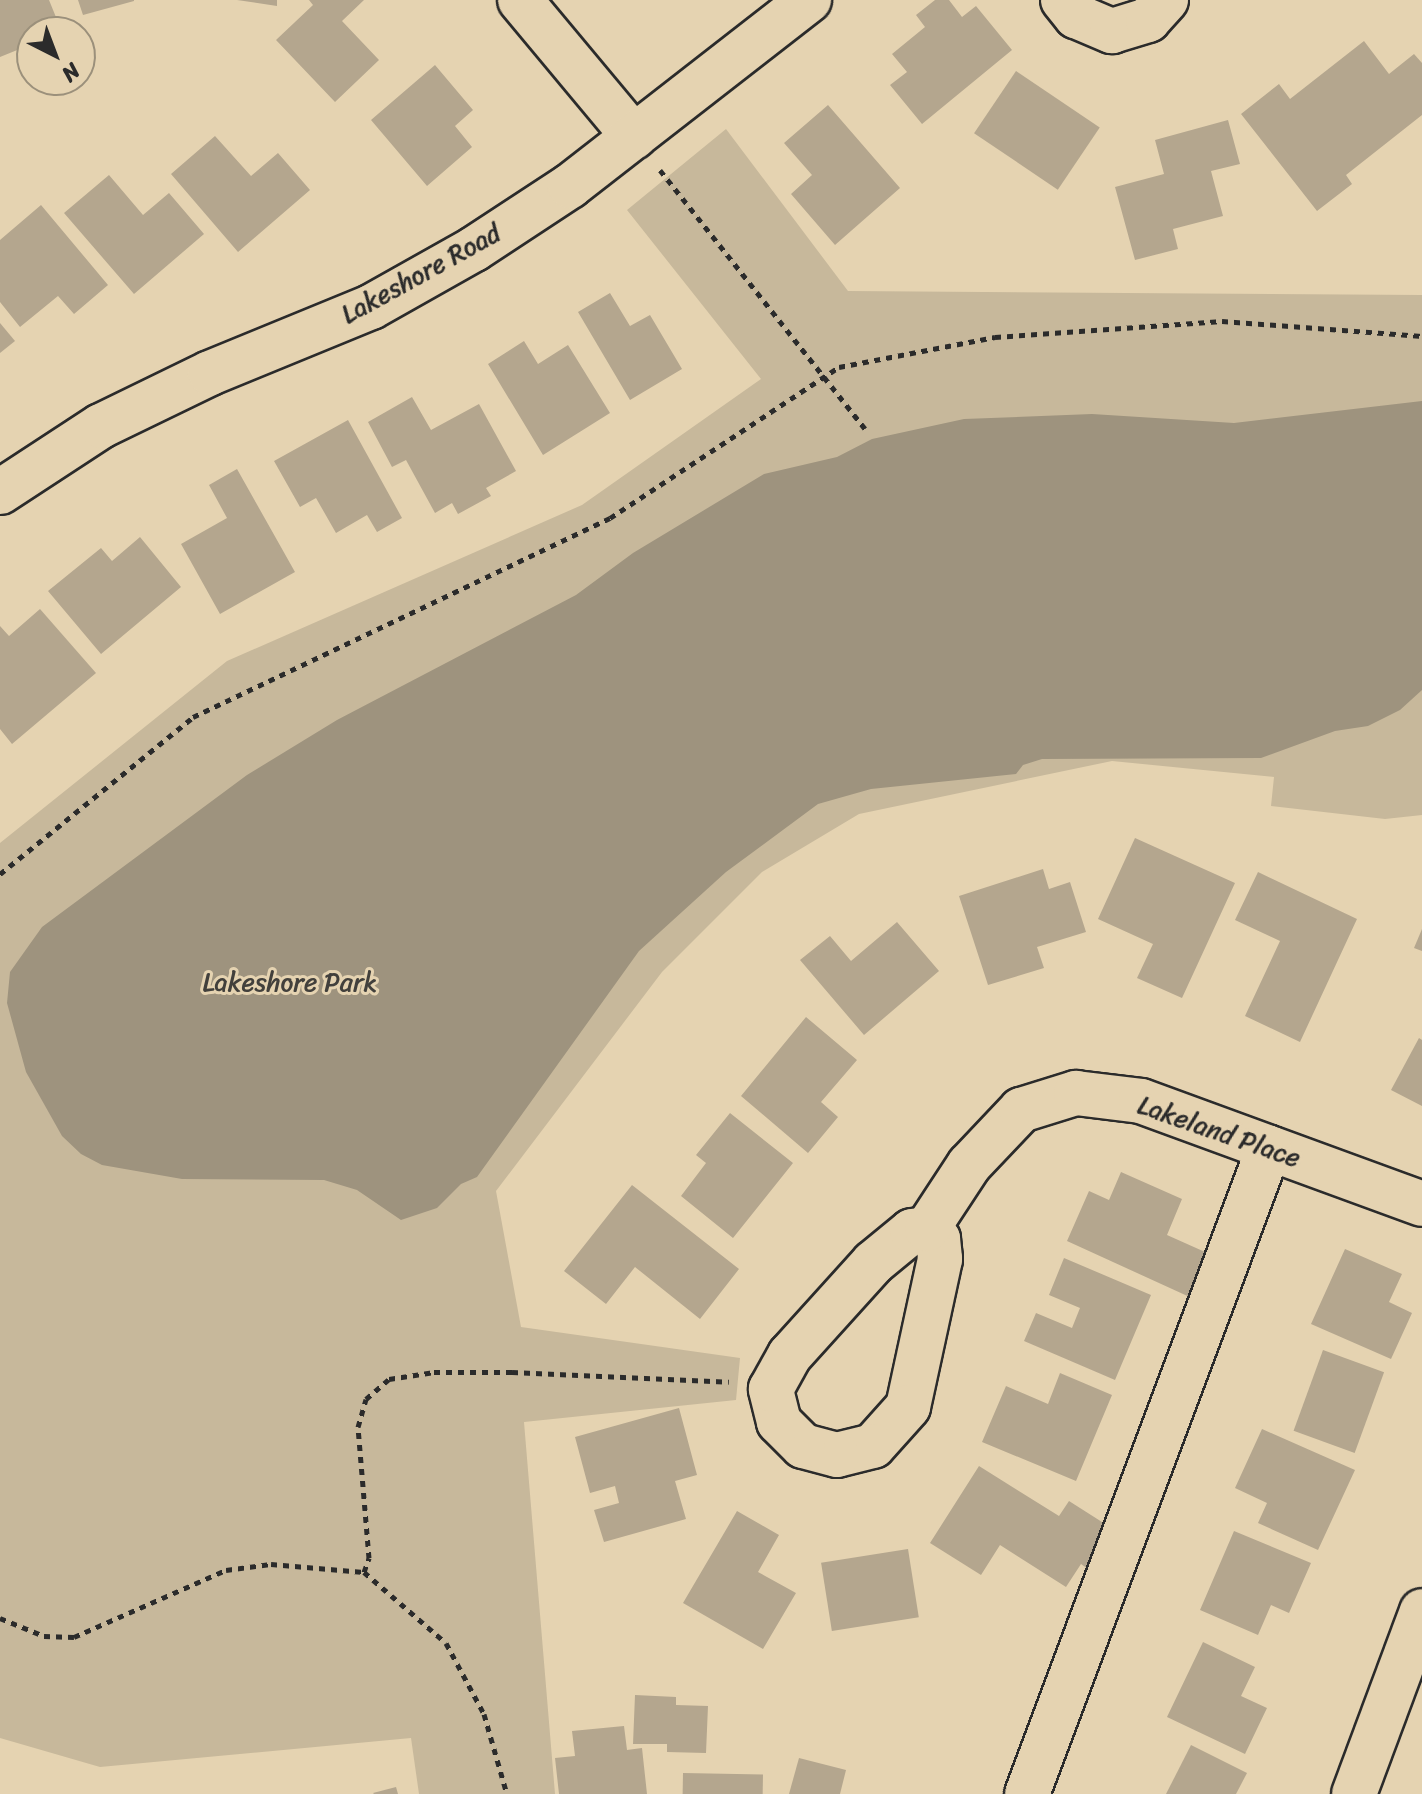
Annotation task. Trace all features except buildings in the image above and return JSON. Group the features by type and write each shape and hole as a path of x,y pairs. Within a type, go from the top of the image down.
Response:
{"street":[{"path":"520,0 634,137"},
{"name":"Lakeshore Road","path":"0,492 101,426 384,300 474,249 634,137 809,0"},
{"path":"1063,0 1076,16 1112,31 1148,20 1166,0"},
{"name":"Lakeland Place","path":"771,1389 790,1355 873,1263 912,1231 927,1229 969,1165 1021,1110 1076,1093 1141,1101 1422,1204"},
{"path":"1027,1794 1269,1148"},
{"path":"771,1389 779,1422 803,1446 837,1455 873,1446 908,1407 940,1259 938,1239 927,1229"},
{"path":"1354,1794 1422,1611"}],"path":[{"path":"634,137 865,429"},
{"path":"0,874 193,717 610,518 839,367 995,337 1222,321 1422,336"},
{"path":"364,1572 369,1558 358,1427 366,1399 389,1379 434,1372 512,1372 718,1380 771,1389"},
{"path":"0,1618 44,1636 74,1637 226,1570 271,1564 364,1572 446,1643 484,1714 507,1794"}],"green space":[{"name":"Lakeshore Park","path":"726,129 848,291 1422,295 1422,815 1385,819 1271,806 1274,777 1112,761 859,814 762,872 662,972 496,1191 521,1327 740,1358 736,1400 524,1422 555,1794 419,1794 411,1738 100,1767 0,1738 0,843 227,661 582,505 761,379 627,210"}],"shaded area":[{"path":"1422,401 1422,690 1400,710 1368,726 1335,731 1261,758 1042,759 1023,765 1016,774 871,789 818,804 726,872 639,951 477,1177 461,1184 437,1208 401,1220 357,1190 324,1180 182,1179 102,1165 81,1154 62,1136 26,1072 7,1003 10,972 42,927 247,775 337,720 576,595 633,553 764,474 837,457 872,439 964,419 1092,414 1234,423"}]}
